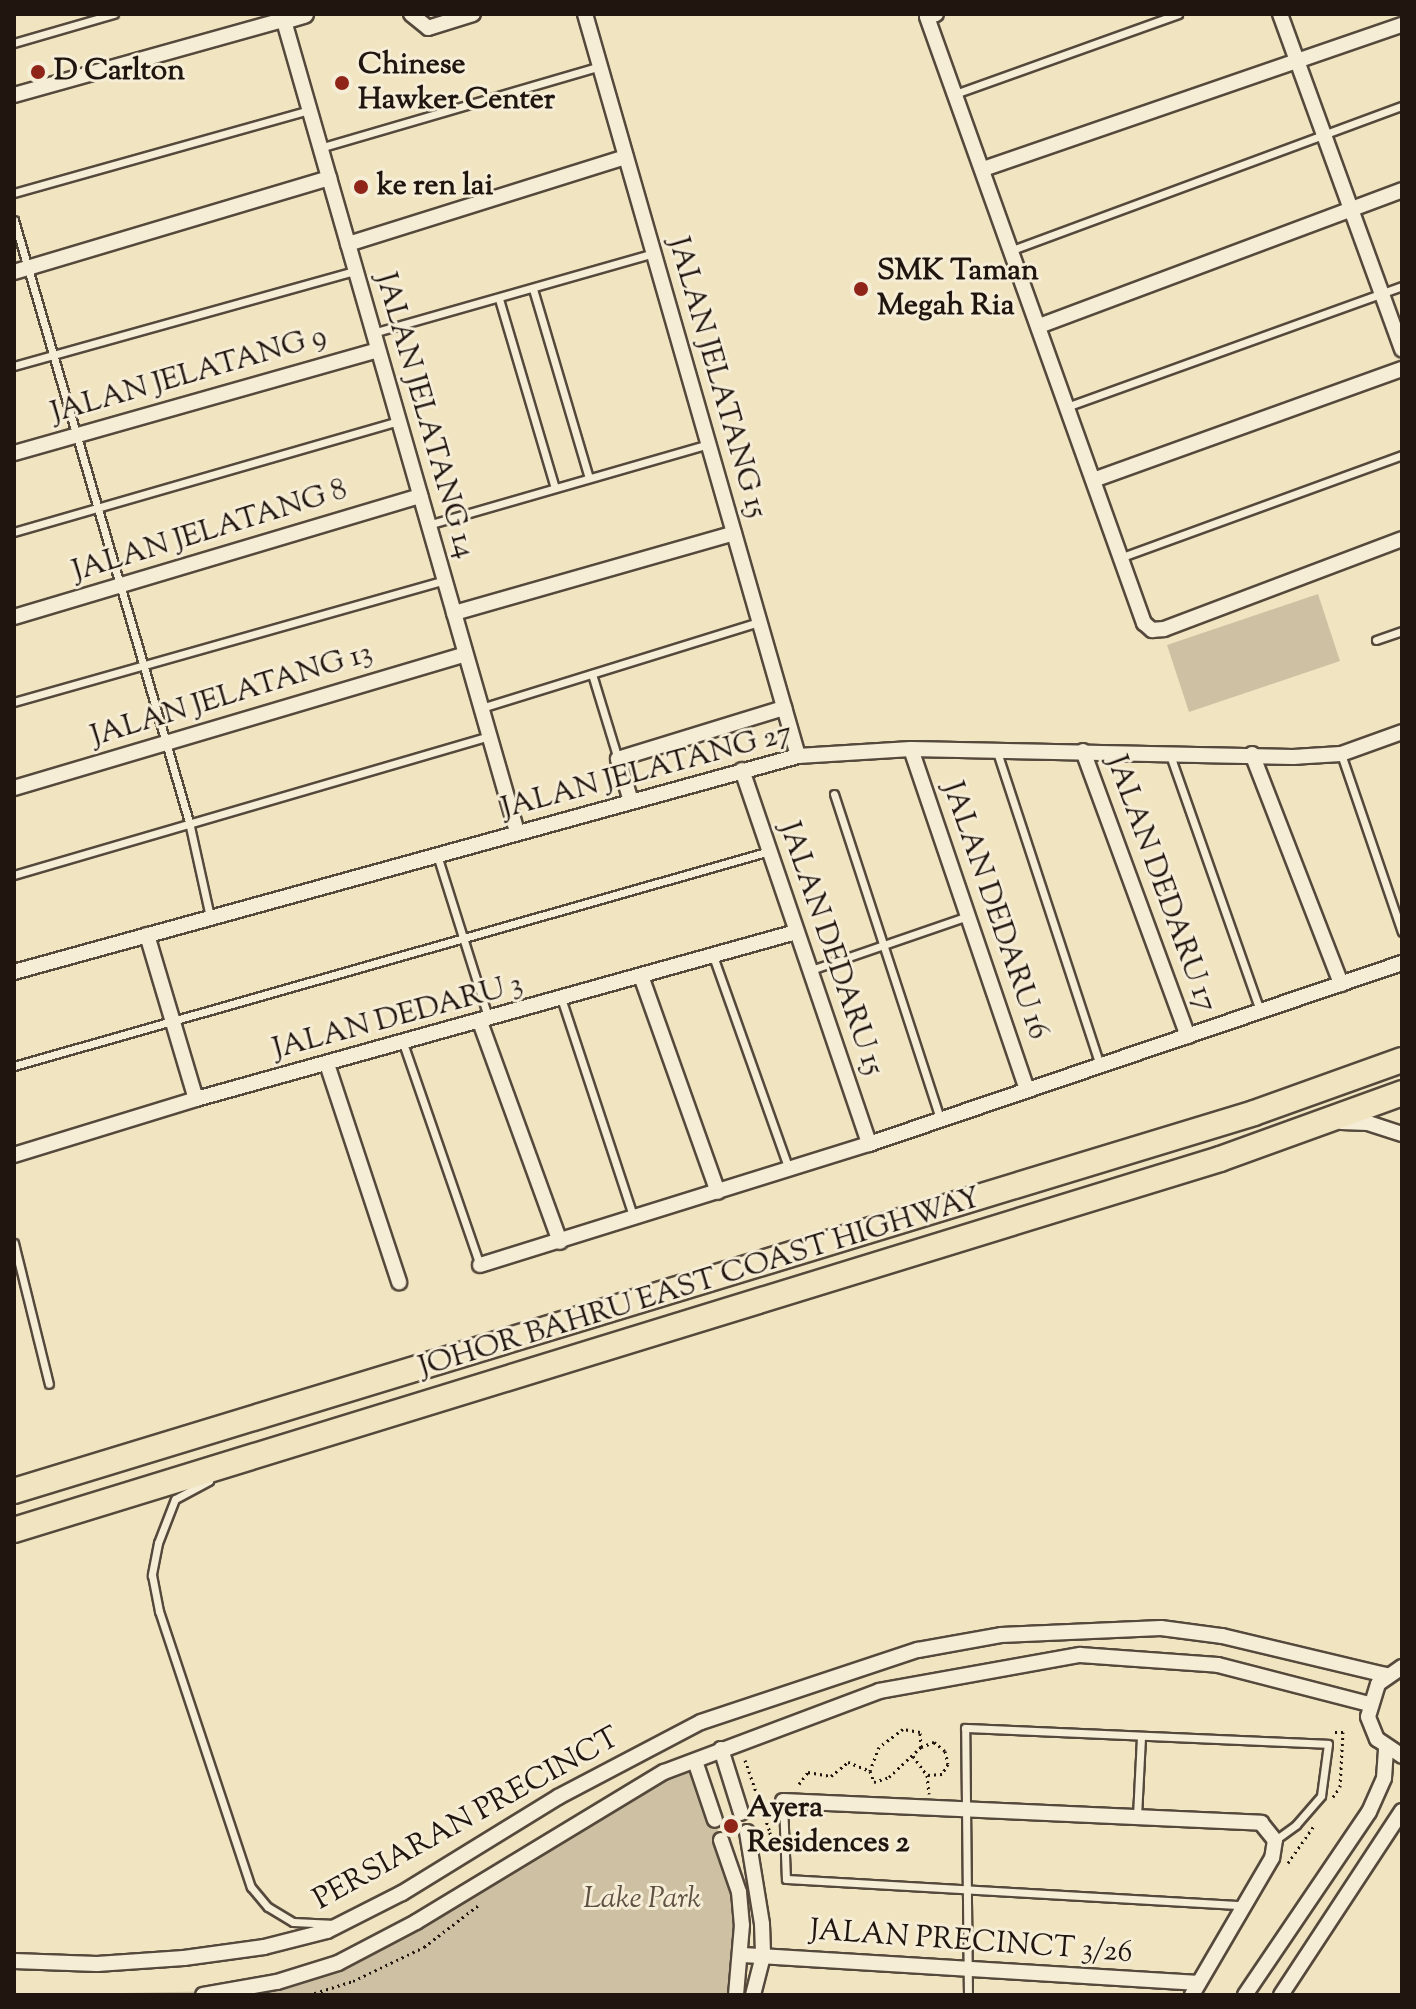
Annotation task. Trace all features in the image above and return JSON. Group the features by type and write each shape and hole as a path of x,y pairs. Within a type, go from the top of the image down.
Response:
{"highway":[{"name":"JOHOR BAHRU EAST COAST HIGHWAY","path":"14,1491 1224,1122 1402,1060"},
{"name":"JOHOR BAHRU EAST COAST HIGHWAY","path":"14,1530 1220,1159 1402,1093"}],"street":[{"path":"14,95 282,17 304,14"},
{"path":"411,14 428,28 473,14"},
{"name":"JALAN JELATANG 15","path":"585,14 798,756"},
{"path":"1280,14 1402,350"},
{"path":"930,15 955,94 1096,479 1144,623 1152,630 1402,539"},
{"name":"JALAN JELATANG 14","path":"282,17 517,832"},
{"path":"983,169 1402,25"},
{"path":"348,244 626,157"},
{"path":"21,270 329,178"},
{"path":"1039,326 1402,190"},
{"name":"JALAN JELATANG 9","path":"14,453 378,350"},
{"path":"1096,479 1402,369"},
{"name":"JALAN JELATANG 8","path":"14,617 420,496"},
{"path":"454,613 734,533"},
{"name":"JALAN JELATANG 13","path":"14,788 465,654"},
{"path":"631,801 618,759 784,708"},
{"name":"JALAN JELATANG 27","path":"14,972 798,756 911,749 1341,754 1402,732"},
{"name":"JALAN DEDARU 16","path":"911,749 1027,1090"},
{"name":"JALAN DEDARU 17","path":"1083,751 1188,1036"},
{"path":"1252,754 1341,984"},
{"name":"JALAN DEDARU 15","path":"742,770 869,1144"},
{"name":"JALAN DEDARU 3","path":"14,1155 196,1099 562,1001 796,932"},
{"path":"147,935 196,1099"},
{"path":"480,1265 869,1144 1402,963"},
{"path":"641,976 718,1192"},
{"path":"484,1021 560,1242"},
{"path":"327,1064 399,1282"},
{"path":"1316,1125 1368,1123 1402,1134"},
{"name":"PERSIARAN PRECINCT","path":"14,1961 97,1964 184,1958 264,1947 341,1924 402,1893 558,1797 701,1722 759,1700 918,1650 1001,1635 1084,1628 1161,1628 1222,1636 1386,1675"},
{"name":"PERSIARAN PRECINCT","path":"203,1995 277,1982 338,1963 416,1922 664,1772 879,1691 1080,1655 1218,1665 1369,1704"},
{"path":"1402,1667 1386,1675 1369,1704 1371,1729 1386,1748 1402,1756"},
{"path":"1245,1995 1369,1812 1384,1778 1386,1748"},
{"path":"695,1761 714,1817 740,1808 721,1749"},
{"path":"783,1801 1261,1823 1275,1840 1272,1858 1194,1989"},
{"path":"1281,1995 1402,1811"},
{"path":"747,1832 753,1850 763,1956 753,1995"},
{"path":"721,1840 739,1892 742,1955 736,1995"},
{"path":"729,1860 753,1850"},
{"name":"JALAN PRECINCT 3/26","path":"742,1955 968,1969 1194,1989"}],"lane":[{"path":"14,43 114,14"},
{"path":"955,94 1178,14"},
{"path":"320,148 600,66"},
{"path":"1012,250 1402,106"},
{"path":"14,193 309,110"},
{"path":"14,220 21,270 55,354 189,822 210,917"},
{"path":"373,333 653,253"},
{"path":"14,366 355,271"},
{"path":"1069,406 1402,286"},
{"path":"533,289 589,478"},
{"path":"499,299 555,488"},
{"path":"14,532 398,421"},
{"path":"428,525 708,444"},
{"path":"1122,557 1402,455"},
{"path":"14,702 444,580"},
{"path":"481,708 759,622"},
{"path":"1376,640 1402,631"},
{"path":"592,674 618,759"},
{"path":"14,875 489,736"},
{"path":"997,750 1100,1065"},
{"path":"1169,753 1260,1011"},
{"path":"1341,754 1402,932"},
{"path":"834,794 940,1119"},
{"path":"14,1066 770,851"},
{"path":"437,855 465,938 484,1021"},
{"path":"809,971 968,916"},
{"path":"713,956 790,1169"},
{"path":"562,1001 634,1219"},
{"path":"403,1043 480,1265"},
{"path":"14,1243 49,1384"},
{"path":"268,1450 175,1499 152,1575 251,1887 268,1907 293,1922 341,1924"},
{"path":"968,1995 965,1728 1328,1744 1321,1796 1296,1825 1275,1840"},
{"path":"1137,1816 1141,1736"},
{"path":"783,1801 786,1879 1242,1905"}],"path":[{"path":"921,1747 920,1732 903,1729 879,1747 870,1771 874,1782 889,1777 921,1747 934,1742 945,1751 948,1764 942,1774 927,1775"},
{"path":"1327,1731 1343,1732 1340,1787 1332,1799"},
{"path":"745,1763 747,1750"},
{"path":"913,1756 927,1775 929,1794"},
{"path":"795,1790 808,1772 831,1776 848,1762 870,1771"},
{"path":"1283,1872 1316,1823"}],"green space":[{"path":"1318,594 1340,661 1189,712 1167,645"},
{"name":"Lake Park","path":"695,1761 732,1873 742,1925 735,1995 14,1995 225,1991 347,1958"}],"place":[{"name":"D Carlton","path":"38,72"},
{"name":"Chinese Hawker Center","path":"342,83"},
{"name":"ke ren lai","path":"361,187"},
{"name":"SMK Taman Megah Ria","path":"861,289"},
{"name":"Ayera Residences 2","path":"731,1826"}]}
